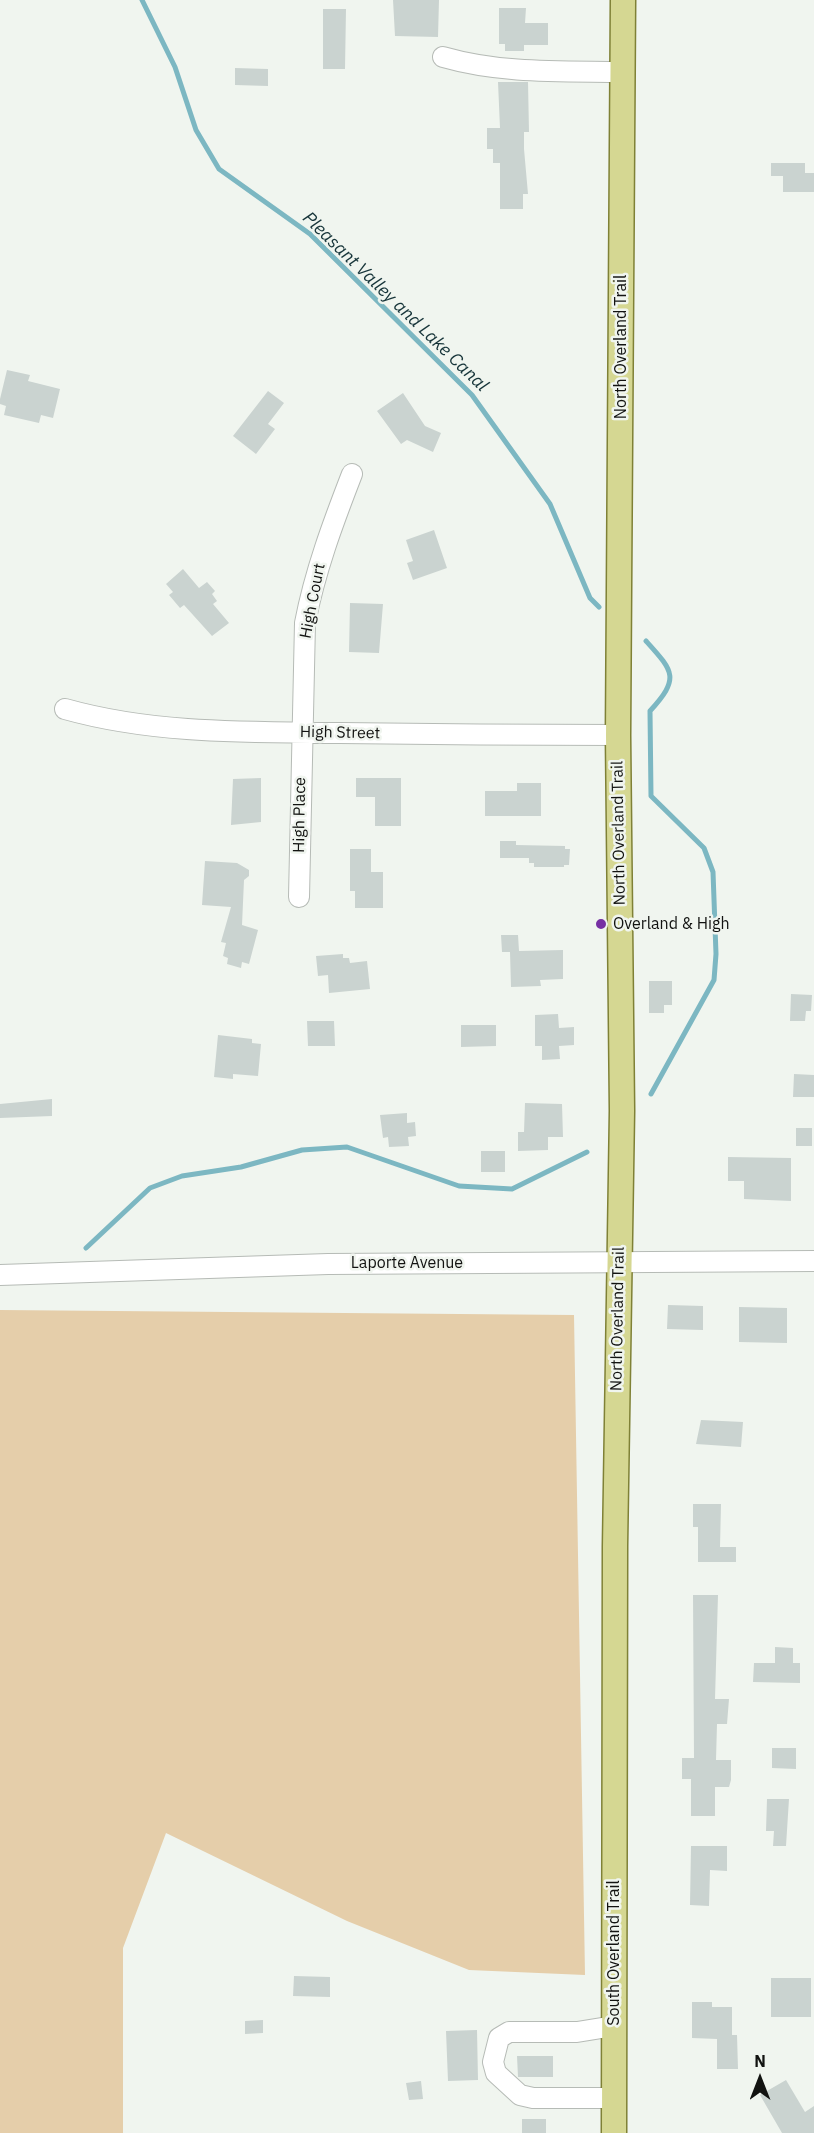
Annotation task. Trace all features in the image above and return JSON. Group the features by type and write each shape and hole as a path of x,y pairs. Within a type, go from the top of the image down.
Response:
{"main road":[{"name":"North Overland Trail","path":"614,1774 618,1262 622,1086 618,735 623,0"},
{"name":"South Overland Trail","path":"614,1774 614,2133"}],"street":[{"path":"443,57 476,66 510,69 622,72"},
{"name":"High Court","path":"301,733 305,623 313,585 352,474"},
{"name":"High Street","path":"65,709 109,721 157,728 301,733 618,735"},
{"name":"High Place","path":"299,897 301,733"},
{"name":"Laporte Avenue","path":"0,1275 328,1264 814,1261"},
{"path":"614,2026 577,2032 509,2032 499,2038 493,2062 496,2073 520,2095 533,2098 614,2098"}],"shaded area":[{"path":"0,1310 574,1315 585,1975 469,1970 347,1921 166,1833 123,1948 123,2133 0,2133"}],"building":[{"path":"393,0 439,0 438,37 395,36"},
{"path":"499,8 526,8 525,23 548,23 548,45 524,45 524,51 505,51 505,44 499,44"},
{"path":"323,9 346,9 345,69 323,69"},
{"path":"235,68 268,69 268,86 235,85"},
{"path":"498,82 528,82 529,132 524,132 524,149 528,194 523,194 523,209 500,209 500,163 493,163 493,149 487,149 487,128 500,128"},
{"path":"771,163 805,163 805,173 814,173 814,192 783,192 783,176 771,176"},
{"path":"7,370 30,375 28,381 60,389 53,418 41,415 39,423 4,415 6,406 0,404 0,399"},
{"path":"268,391 284,403 268,424 275,429 256,454 233,436"},
{"path":"403,393 425,426 441,433 433,452 407,440 401,444 377,411"},
{"path":"434,530 447,568 413,580 407,563 413,561 406,540"},
{"path":"183,569 199,588 207,582 215,591 212,594 217,601 213,604 229,623 212,636 184,605 180,608 169,595 173,592 166,584"},
{"path":"350,603 383,604 379,653 349,652"},
{"path":"261,778 261,822 231,825 233,779"},
{"path":"356,778 401,778 401,826 375,826 375,797 356,797"},
{"path":"517,783 541,783 541,816 485,816 485,791 517,791"},
{"path":"500,841 516,841 516,845 565,846 565,849 570,849 569,865 534,867 534,863 529,863 529,858 500,858"},
{"path":"350,849 371,849 371,872 383,872 383,908 355,908 355,891 350,891"},
{"path":"205,861 237,863 249,870 249,876 244,880 242,925 258,930 249,964 242,962 241,968 227,964 228,958 223,956 226,943 221,942 231,907 202,905"},
{"path":"501,935 518,935 519,951 563,950 563,979 540,980 541,986 511,987 510,952 502,952"},
{"path":"343,954 343,958 349,958 350,963 367,961 370,989 329,993 328,975 318,976 316,956"},
{"path":"649,981 672,981 672,1005 664,1005 664,1013 649,1013"},
{"path":"791,994 812,995 811,1011 806,1011 805,1021 790,1021"},
{"path":"558,1014 559,1028 574,1027 574,1045 559,1046 560,1059 542,1060 542,1046 535,1046 535,1015"},
{"path":"307,1021 334,1021 335,1046 308,1046"},
{"path":"461,1025 496,1025 496,1046 461,1047"},
{"path":"218,1035 252,1039 252,1043 261,1044 258,1076 233,1074 233,1079 214,1077"},
{"path":"794,1074 814,1075 814,1097 793,1097"},
{"path":"52,1099 52,1116 0,1118 0,1104"},
{"path":"525,1103 562,1104 563,1137 548,1137 548,1150 518,1151 518,1132 524,1132"},
{"path":"407,1113 407,1123 415,1122 416,1136 408,1137 409,1146 389,1147 388,1137 383,1138 380,1115"},
{"path":"796,1128 812,1128 812,1146 796,1146"},
{"path":"481,1151 505,1151 505,1172 481,1172"},
{"path":"728,1157 791,1158 791,1201 744,1199 744,1181 728,1181"},
{"path":"668,1305 703,1306 703,1330 667,1329"},
{"path":"739,1307 787,1308 787,1343 739,1342"},
{"path":"701,1420 743,1422 741,1447 696,1444"},
{"path":"693,1504 721,1504 720,1547 736,1547 736,1562 698,1562 698,1527 693,1527"},
{"path":"693,1595 718,1595 715,1699 729,1699 727,1724 717,1724 716,1760 731,1760 731,1780 729,1787 715,1787 715,1816 691,1816 691,1779 682,1779 682,1758 694,1758"},
{"path":"775,1647 793,1648 793,1663 800,1663 800,1683 753,1682 754,1663 775,1663"},
{"path":"772,1748 796,1748 796,1769 772,1768"},
{"path":"767,1799 789,1799 786,1846 773,1846 774,1831 766,1831"},
{"path":"691,1846 727,1846 727,1871 710,1870 709,1906 690,1905"},
{"path":"294,1976 330,1977 330,1997 293,1996"},
{"path":"771,1978 811,1978 811,2017 771,2017"},
{"path":"692,2002 712,2002 712,2007 732,2007 732,2035 737,2035 738,2069 717,2069 717,2039 692,2038"},
{"path":"263,2020 263,2033 245,2034 245,2021"},
{"path":"477,2030 478,2080 448,2081 446,2031"},
{"path":"517,2056 553,2056 553,2077 518,2077"},
{"path":"786,2080 805,2112 814,2106 814,2133 782,2133 760,2095"},
{"path":"421,2081 423,2099 409,2100 406,2083"},
{"path":"522,2119 546,2119 546,2133 522,2133"}],"waterway":[{"name":"Pleasant Valley and Lake Canal","path":"142,0 175,67 196,130 219,169 310,234 472,395 550,504 590,598 599,607"},
{"name":"Pleasant Valley and Lake Canal","path":"646,641 663,660 670,675 666,690 650,711 651,796 704,848 713,872 716,954 714,980 651,1094"},
{"name":"Pleasant Valley and Lake Canal","path":"86,1248 150,1188 182,1176 241,1167 302,1150 347,1147 459,1186 512,1189 587,1152"}],"place":[{"name":"Overland & High","path":"601,924"}]}
